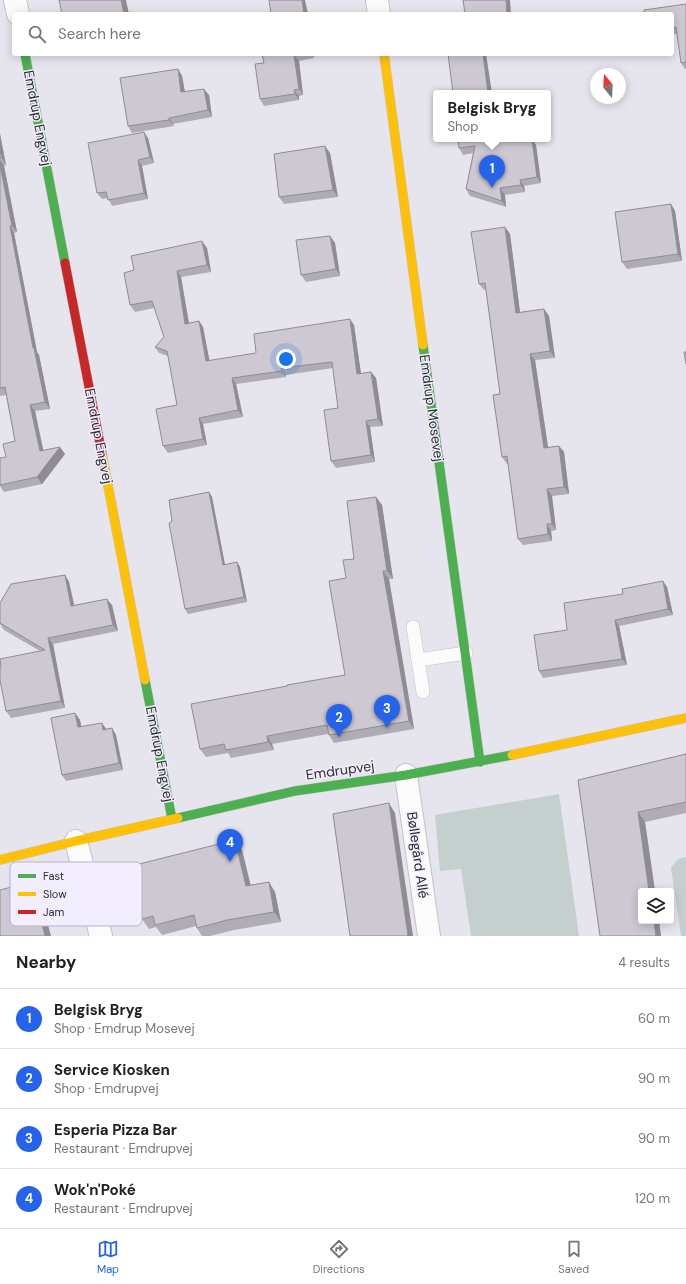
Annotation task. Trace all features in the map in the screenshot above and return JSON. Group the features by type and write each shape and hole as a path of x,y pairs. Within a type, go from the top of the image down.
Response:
{"street":[{"path":"15,0 18,12"},
{"path":"377,0 379,12"},
{"name":"Emdrup Engvej","path":"25,56 172,819"},
{"name":"Emdrup Mosevej","path":"384,56 480,762"},
{"name":"Emdrupvej","path":"0,860 295,791 406,775 480,762 686,718"},
{"name":"Bøllegård Allé","path":"406,775 429,936"},
{"path":"76,841 82,862"},
{"path":"98,926 101,936"}],"lane":[{"path":"413,627 423,692"},
{"path":"418,660 466,653"}],"shaded area":[{"path":"559,794 579,936 471,936 461,869 440,871 435,815"},
{"path":"686,857 686,936 681,936 671,868 678,859"}],"building":[{"path":"59,0 121,0 124,12 62,12"},
{"path":"269,0 302,0 304,12 271,12"},
{"path":"463,0 506,0 507,12 465,12"},
{"path":"686,4 686,62 681,63 676,27 674,28 674,12 644,12 644,10"},
{"path":"262,56 294,56 299,89 294,90 295,94 260,99 255,64 264,63"},
{"path":"448,56 483,56 488,90 453,90"},
{"path":"178,69 181,92 204,89 208,110 169,118 169,120 128,126 120,78"},
{"path":"144,132 150,157 138,160 144,193 108,200 106,192 97,193 88,143"},
{"path":"458,142 532,142 537,177 520,180 521,185 500,188 502,201 466,189 475,146 459,148"},
{"path":"325,146 333,190 279,197 274,154"},
{"path":"0,165 33,348 45,402 30,405 40,451 60,447 37,477 0,485 0,458 6,457 3,444 15,441 5,387 0,388"},
{"path":"671,204 678,254 622,262 615,212"},
{"path":"505,227 516,313 544,309 550,351 530,354 544,448 559,446 564,487 547,489 552,524 547,524 548,534 518,539 507,456 502,457 493,395 500,394 485,283 479,284 471,232"},
{"path":"330,236 336,269 301,275 296,240"},
{"path":"202,241 207,265 177,271 185,324 199,321 206,361 256,353 254,334 350,319 357,374 371,372 378,419 366,421 371,455 331,461 324,410 338,408 332,362 281,368 282,371 232,378 238,410 199,418 203,439 163,446 156,409 177,405 167,351 155,347 164,337 152,301 130,305 124,273 134,270 131,256"},
{"path":"684,352 686,352 686,364"},
{"path":"209,492 223,565 237,562 244,597 185,609 169,523 172,521 169,500"},
{"path":"376,497 387,571 383,571 409,721 329,735 327,725 267,736 268,742 226,750 224,744 200,749 191,704 345,675 329,581 346,578 343,560 354,559 347,501"},
{"path":"65,575 71,606 107,599 113,625 48,638 61,701 6,711 0,680 0,659 45,650 0,623 0,603 11,584"},
{"path":"663,581 668,609 615,620 622,659 539,671 534,635 567,630 564,603 623,594 622,589"},
{"path":"75,713 78,727 102,723 103,730 112,728 119,763 62,775 51,718"},
{"path":"686,754 686,802 638,812 649,888 638,888 638,924 654,924 656,936 600,936 578,780"},
{"path":"389,803 408,936 350,936 333,814"},
{"path":"235,840 246,886 269,882 274,912 227,920 197,928 194,915 155,925 153,916 142,919 142,863"},
{"path":"10,887 10,926 42,926 45,936 0,936 0,890"}],"traffic: fast":[{"path":"25,56 65,263"},
{"path":"423,345 480,762"},
{"path":"145,680 172,819"},
{"path":"178,818 295,791 406,775 512,755"}],"traffic: slow":[{"path":"384,56 423,345"},
{"path":"102,454 145,680"},
{"path":"512,755 686,718"},
{"path":"0,860 178,818"}],"traffic: jam":[{"path":"65,263 102,454"}],"place":[{"name":"Belgisk Bryg","path":"492,188"},
{"name":"Esperia Pizza Bar","path":"387,728"},
{"name":"Service Kiosken","path":"339,737"},
{"name":"Wok'n'Poké","path":"230,862"}]}
